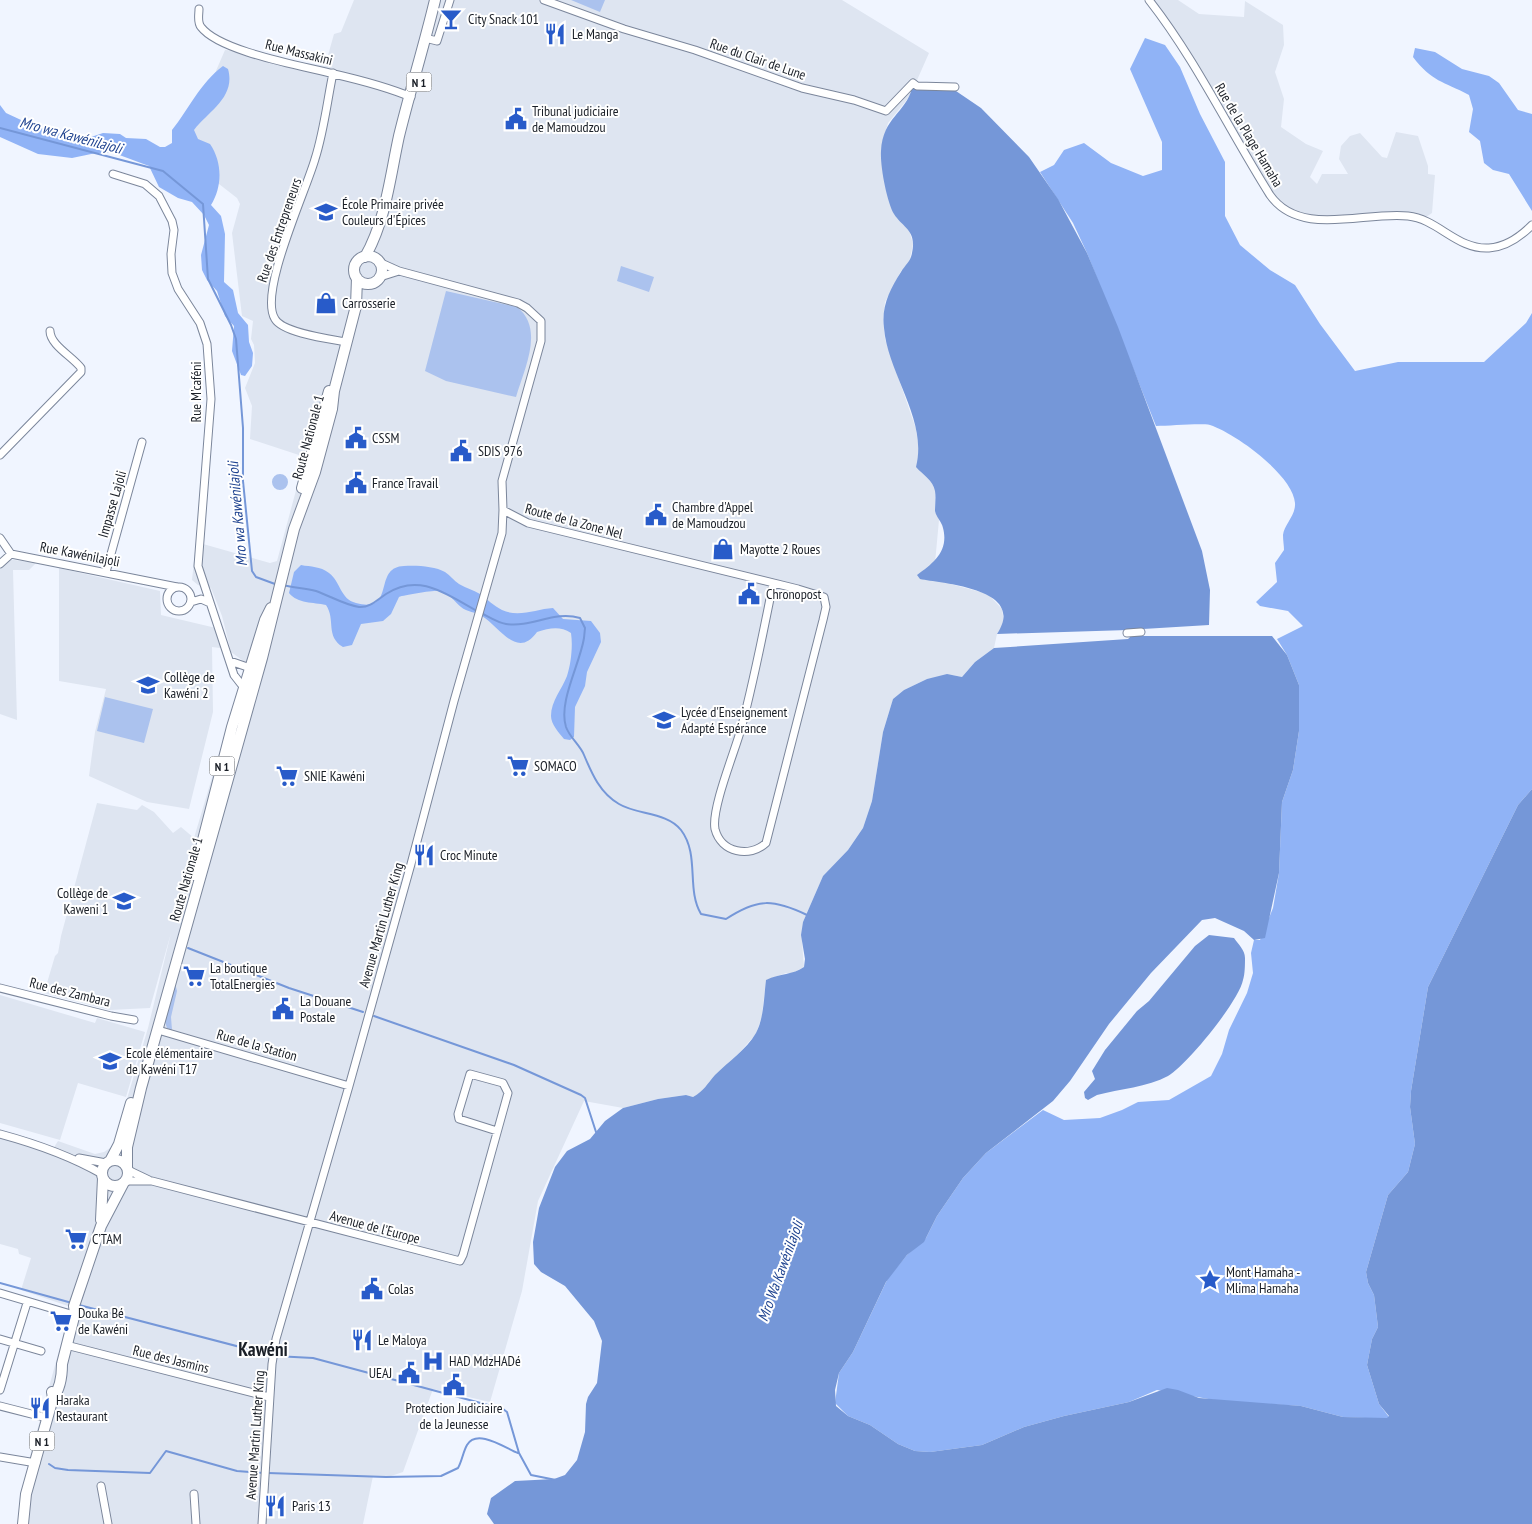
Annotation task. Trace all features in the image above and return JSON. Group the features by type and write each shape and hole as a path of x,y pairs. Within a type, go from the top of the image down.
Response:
{"main road":[{"name":"Route Nationale 1","path":"128,1168 129,1139 254,670 265,620 276,595 294,529 326,434 345,346 356,306 356,264 366,257 375,239 411,96 440,3"},
{"name":"Route Nationale 1","path":"395,163 405,138 428,39"},
{"name":"Route Nationale 1","path":"356,306 371,284 380,277 382,269 378,261 375,239"},
{"path":"366,257 378,261"},
{"path":"357,278 363,283 371,284"},
{"name":"Route Nationale 1","path":"109,1162 119,1144 179,936 210,807 249,687"},
{"path":"120,1161 128,1168 125,1183 111,1186 102,1176 109,1162 120,1161"},
{"name":"N 1","path":"101,1226 102,1176"},
{"name":"N 1","path":"23,1524 26,1494 47,1418 56,1393 66,1345 88,1269 101,1226 125,1183"},
{"name":"N 1","path":"28,1524 30,1485"}],"street":[{"path":"440,3 450,0"},
{"name":"Rue du Clair de Lune","path":"544,0 624,30 698,51 802,88 886,111 913,83 917,86 955,87"},
{"name":"Rue de la Plage Hamaha","path":"1149,0 1193,63 1231,133 1275,203 1288,212 1299,216 1321,219 1394,215 1411,216 1423,219 1474,247 1490,248 1511,241 1532,225"},
{"name":"Rue Massakini","path":"199,9 198,22 202,29 226,43 269,58 333,73 411,96"},
{"name":"Rue des Entrepreneurs","path":"333,73 320,145 275,275 271,301 272,313 276,321 282,325 292,330 345,346"},
{"name":"Rue M'caféni","path":"112,174 145,184 159,196 172,221 174,230 171,254 172,273 178,288 200,323 208,344 212,399 198,566 206,592"},
{"path":"378,261 399,271 518,303 527,308 541,321 542,341 502,481 503,510"},
{"path":"380,277 399,271"},
{"path":"0,454 81,372 77,362 52,339 50,331"},
{"name":"Impasse Lajoli","path":"106,572 142,442"},
{"name":"Route de la Zone Nel","path":"503,510 528,524 773,584 824,597 826,607 766,843 751,852 733,850 724,845 715,829 716,818 724,780 753,682 773,584"},
{"name":"Avenue Martin Luther King","path":"262,1524 264,1465 273,1355 371,1010 454,701 502,533 503,510"},
{"path":"0,538 11,554 0,564"},
{"name":"Rue Kawénilajoli","path":"11,554 106,572 189,591 206,592"},
{"path":"163,584 169,593"},
{"path":"177,587 169,593 167,601 174,609 182,610 191,602 200,599 210,603"},
{"path":"189,591 191,602"},
{"path":"206,592 234,675 249,687"},
{"path":"1128,632 1141,632"},
{"path":"230,661 254,670"},
{"name":"Rue des Zambara","path":"0,988 134,1020"},
{"name":"Rue de la Station","path":"158,1030 349,1086"},
{"name":"Avenue de l’Europe","path":"128,1168 152,1181 460,1261 508,1093 503,1083 470,1074 458,1114 459,1119 497,1131"},
{"path":"0,1134 40,1144 74,1158 102,1176"},
{"path":"74,1158 109,1162"},
{"name":"Avenue de l’Europe","path":"125,1183 152,1181"},
{"path":"0,1294 27,1302 76,1310"},
{"path":"0,1390 27,1302"},
{"path":"0,1339 41,1351"},
{"name":"Rue des Jasmins","path":"66,1345 269,1397"},
{"path":"0,1406 47,1418"},
{"path":"0,1457 36,1463"},
{"path":"101,1486 108,1524"},
{"path":"194,1494 196,1524"}],"shaded area":[{"path":"354,0 842,0 929,53 910,96 888,123 882,144 882,168 893,212 909,230 913,244 909,263 901,271 885,302 883,320 885,339 916,429 919,448 917,467 932,483 935,490 935,512 939,520 935,563 917,575 988,594 1002,609 1004,623 997,634 994,648 975,662 962,677 952,675 927,679 904,690 893,699 883,732 872,801 863,828 848,850 823,876 803,922 804,967 793,973 786,973 766,980 762,1016 756,1034 702,1092 693,1097 686,1095 658,1099 623,1108 584,1101 538,1201 522,1291 490,1402 433,1389 403,1472 391,1476 373,1476 363,1524 20,1524 29,1460 71,1307 21,1290 31,1258 19,1254 18,1249 0,1244 0,1137 51,1152 58,1141 95,1154 104,1152 113,1146 148,1028 171,933 150,1008 110,1010 44,993 55,956 58,953 97,803 137,810 142,805 154,812 173,833 181,827 194,838 246,663 231,652 222,616 211,588 198,585 192,580 196,542 270,563 277,561 305,457 250,439 252,406 245,388 255,363 254,345 251,339 253,321 242,316 232,233 240,204 237,198 210,177 190,131 225,50 239,51 281,64 307,63 325,66 334,34 341,32"},
{"path":"571,0 605,0 600,12"},
{"path":"1149,0 1178,0 1199,14 1244,17 1245,1 1283,25 1284,45 1275,72 1284,99 1281,127 1306,144 1323,151 1310,177 1317,184 1322,174 1348,174 1339,159 1341,146 1350,136 1360,133 1382,157 1387,158 1396,132 1418,136 1428,166 1428,174 1435,175 1432,213 1423,219 1411,216 1312,218 1275,203 1193,63"},
{"path":"1145,38 1165,45 1180,67 1200,114 1225,162 1225,216 1240,245 1270,270 1295,285 1320,324 1355,371 1398,362 1484,362 1526,323 1532,313 1532,789 1518,805 1428,987 1411,1091 1410,1107 1415,1144 1408,1172 1388,1195 1366,1272 1368,1283 1374,1295 1378,1327 1372,1339 1367,1365 1379,1404 1389,1417 1387,1419 1343,1417 1301,1406 1226,1402 1157,1390 1129,1402 1024,1427 982,1445 930,1452 915,1451 898,1444 870,1425 848,1416 835,1403 839,1373 853,1352 888,1278 907,1255 926,1238 937,1216 963,1178 986,1153 1043,1110 1064,1120 1100,1118 1138,1102 1169,1100 1211,1076 1222,1054 1229,1030 1247,993 1253,973 1251,953 1254,940 1260,940 1273,908 1279,873 1282,802 1293,770 1299,731 1299,685 1287,655 1277,639 1303,626 1288,611 1260,606 1256,602 1277,582 1275,563 1284,550 1284,531 1295,507 1292,492 1274,468 1261,456 1221,430 1206,424 1156,426 1087,253 1073,223 1040,172 1054,165 1064,150 1084,143 1111,163 1143,176 1162,170 1162,142 1130,69"},
{"path":"1415,48 1435,52 1462,69 1489,76 1499,83 1518,110 1532,114 1532,211 1509,174 1493,170 1484,163 1480,141 1469,132 1473,109 1469,95 1426,72 1413,57"},
{"path":"223,66 228,69 229,79 225,96 194,130 198,139 210,144 219,167 219,183 211,205 221,216 225,234 224,282 233,290 238,313 248,325 249,342 253,353 252,366 245,376 241,375 232,351 234,326 225,316 217,291 207,280 202,270 201,255 209,225 204,215 192,202 178,198 159,187 149,166 114,153 96,153 72,158 38,154 0,137 0,105 6,113 34,126 75,138 85,139 103,133 120,134 126,138 146,139 160,147 165,147 172,143 172,130 195,96"},
{"path":"621,266 654,277 649,292 617,281"},
{"path":"446,291 517,307 525,316 530,326 530,350 516,397 446,381 425,371"},
{"path":"277,474 283,474 288,479 286,488 277,490 272,485 272,479"},
{"path":"7,559 36,563 29,570 13,570 17,720 0,714 0,566"},
{"path":"301,565 319,568 329,573 347,598 356,603 369,605 376,602 381,596 389,574 394,568 419,566 436,568 445,572 459,584 480,594 499,608 508,612 521,613 553,608 563,619 591,621 600,633 601,642 587,672 585,686 575,707 574,737 570,740 564,739 551,719 551,711 565,681 571,661 571,633 563,629 551,629 537,632 530,640 522,643 516,642 509,639 482,616 463,609 446,594 437,591 399,597 391,614 383,621 361,624 352,645 343,647 334,638 329,611 326,605 301,601 289,593 294,572"},
{"name":"Collège de Kawéni 2","path":"59,568 160,591 161,615 216,628 221,646 220,648 212,647 213,712 189,809 147,802 89,776 95,732 106,689 59,681"},
{"path":"105,697 153,709 144,743 97,731"},
{"path":"175,983 177,991 171,1017 172,1030 167,1028 165,1022"},
{"path":"0,995 95,1023 97,1018 145,1032 126,1097 78,1083 60,1140 0,1123"}],"water":[{"name":"Mro Wa Kawénilajoli","path":"912,88 953,89 981,108 1029,157 1058,199 1087,253 1118,327 1202,551 1210,590 1209,625 1143,629 1136,633 1138,636 1272,636 1287,655 1299,685 1299,731 1293,770 1282,802 1279,873 1265,938 1254,940 1244,931 1215,918 1202,920 1151,973 1109,1024 1070,1081 1053,1101 986,1153 963,1178 937,1216 924,1242 907,1255 886,1282 853,1352 839,1373 835,1390 836,1406 848,1416 870,1425 898,1444 915,1451 930,1452 982,1445 1024,1427 1129,1402 1167,1388 1199,1398 1301,1406 1343,1417 1387,1418 1389,1416 1379,1404 1367,1365 1372,1339 1378,1327 1374,1295 1368,1283 1366,1272 1388,1195 1408,1172 1415,1144 1410,1107 1411,1091 1428,987 1518,805 1532,789 1532,1524 494,1524 487,1514 491,1498 515,1481 554,1479 565,1475 577,1460 585,1432 586,1404 597,1383 602,1341 594,1321 565,1286 541,1272 534,1264 533,1242 539,1208 555,1167 567,1151 590,1139 605,1121 623,1108 658,1099 686,1095 693,1097 697,1095 742,1050 756,1033 761,1021 766,980 804,967 805,959 801,935 803,922 823,876 848,850 863,828 872,801 883,732 893,699 904,690 927,679 947,674 962,677 975,662 994,648 1128,639 1131,636 1128,630 997,634 1003,619 1001,607 993,598 979,591 964,587 920,579 917,575 939,556 944,543 944,536 942,526 935,511 934,487 916,467 917,432 906,397 892,363 884,328 883,320 887,298 910,258 913,239 891,208 884,184 881,158 886,130 905,104"},
{"path":"1209,935 1234,938 1245,955 1243,980 1223,1017 1177,1070 1168,1076 1143,1085 1097,1095 1088,1100 1085,1098 1084,1092 1095,1079 1092,1071 1105,1050 1195,946"}],"waterway":[{"name":"Mro wa Kawénilajoli","path":"0,128 163,171 203,204 208,279 236,339 243,428 243,481 252,571 256,577 275,584"},
{"name":"Mro wa Kawénilajoli","path":"283,585 316,591 359,607 370,605 398,588 422,585 444,593 477,611"},
{"name":"Mro wa Kawénilajoli","path":"481,613 500,622 516,625 561,616 580,618 585,628 584,638 567,695 564,717 566,727 582,751 597,782 612,800 626,808 668,820 681,830 690,850 694,894 701,914 726,919 747,907 766,903 784,906 807,915"},
{"path":"188,948 289,988 363,1012"},
{"path":"374,1016 514,1065 581,1095 585,1098 596,1132"},
{"path":"0,1283 72,1303"},
{"path":"79,1305 271,1355"},
{"path":"275,1356 313,1358 503,1409 507,1412 519,1453 531,1475 556,1480"},
{"path":"268,1473 386,1477 441,1476 458,1468 467,1445 477,1438 491,1441 518,1453"},
{"path":"49,1464 55,1468 68,1470 150,1473 166,1451 237,1471 263,1473"}],"place":[{"name":"City Snack 101","path":"451,19"},
{"name":"Le Manga","path":"555,34"},
{"name":"Tribunal judiciaire de Mamoudzou","path":"516,119"},
{"name":"École Primaire privée Couleurs d'Épices","path":"326,212"},
{"name":"Carrosserie","path":"326,303"},
{"name":"CSSM","path":"356,438"},
{"name":"SDIS 976","path":"461,451"},
{"name":"France Travail","path":"356,483"},
{"name":"Chambre d'Appel de Mamoudzou","path":"656,515"},
{"name":"Mayotte 2 Roues","path":"723,549"},
{"name":"Chronopost","path":"749,594"},
{"name":"Collège de Kawéni 2","path":"148,685"},
{"name":"Lycée d'Enseignement Adapté Espérance","path":"664,720"},
{"name":"SOMACO","path":"518,766"},
{"name":"SNIE Kawéni","path":"287,776"},
{"name":"Croc Minute","path":"424,855"},
{"name":"Collège de Kaweni 1","path":"124,901"},
{"name":"La boutique TotalEnergies","path":"194,976"},
{"name":"La Douane Postale","path":"283,1009"},
{"name":"Ecole élémentaire de Kawéni T17","path":"110,1061"},
{"name":"C’TAM","path":"76,1239"},
{"name":"Mont Hamaha - Mlima Hamaha","path":"1210,1280"},
{"name":"Colas","path":"372,1289"},
{"name":"Douka Bé de Kawéni","path":"61,1321"},
{"name":"Le Maloya","path":"362,1340"},
{"name":"HAD MdzHADé","path":"433,1361"},
{"name":"UEAJ","path":"409,1373"},
{"name":"Protection Judiciaire de la Jeunesse","path":"454,1385"},
{"name":"Haraka Restaurant","path":"40,1408"},
{"name":"Paris 13","path":"275,1506"}],"district":[{"name":"Kawéni","path":"263,1349"}]}
